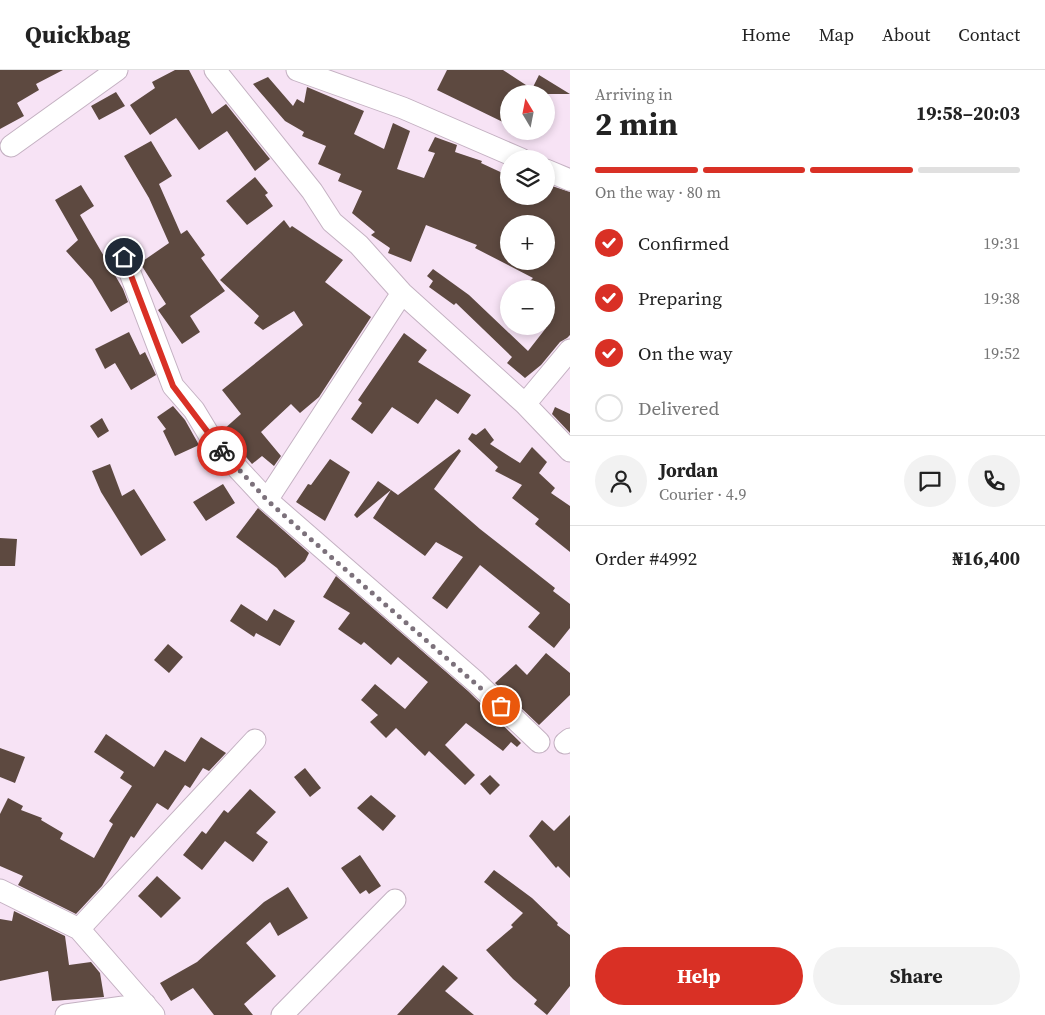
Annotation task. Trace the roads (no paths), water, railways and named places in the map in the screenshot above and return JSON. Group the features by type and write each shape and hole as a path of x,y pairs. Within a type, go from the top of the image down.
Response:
{"street":[{"path":"11,146 117,70"},
{"path":"221,70 312,191 332,222 359,245 402,293 525,404 570,451"},
{"path":"298,70 403,108 500,150"},
{"path":"555,174 570,180"},
{"path":"124,257 173,386 194,410 214,443 267,500 476,682 539,742"},
{"path":"267,500 402,293"},
{"path":"525,404 570,350"},
{"path":"79,929 254,740"},
{"path":"0,890 79,929 149,1009"},
{"path":"282,1015 395,900"},
{"path":"66,1015 149,1009"}]}
